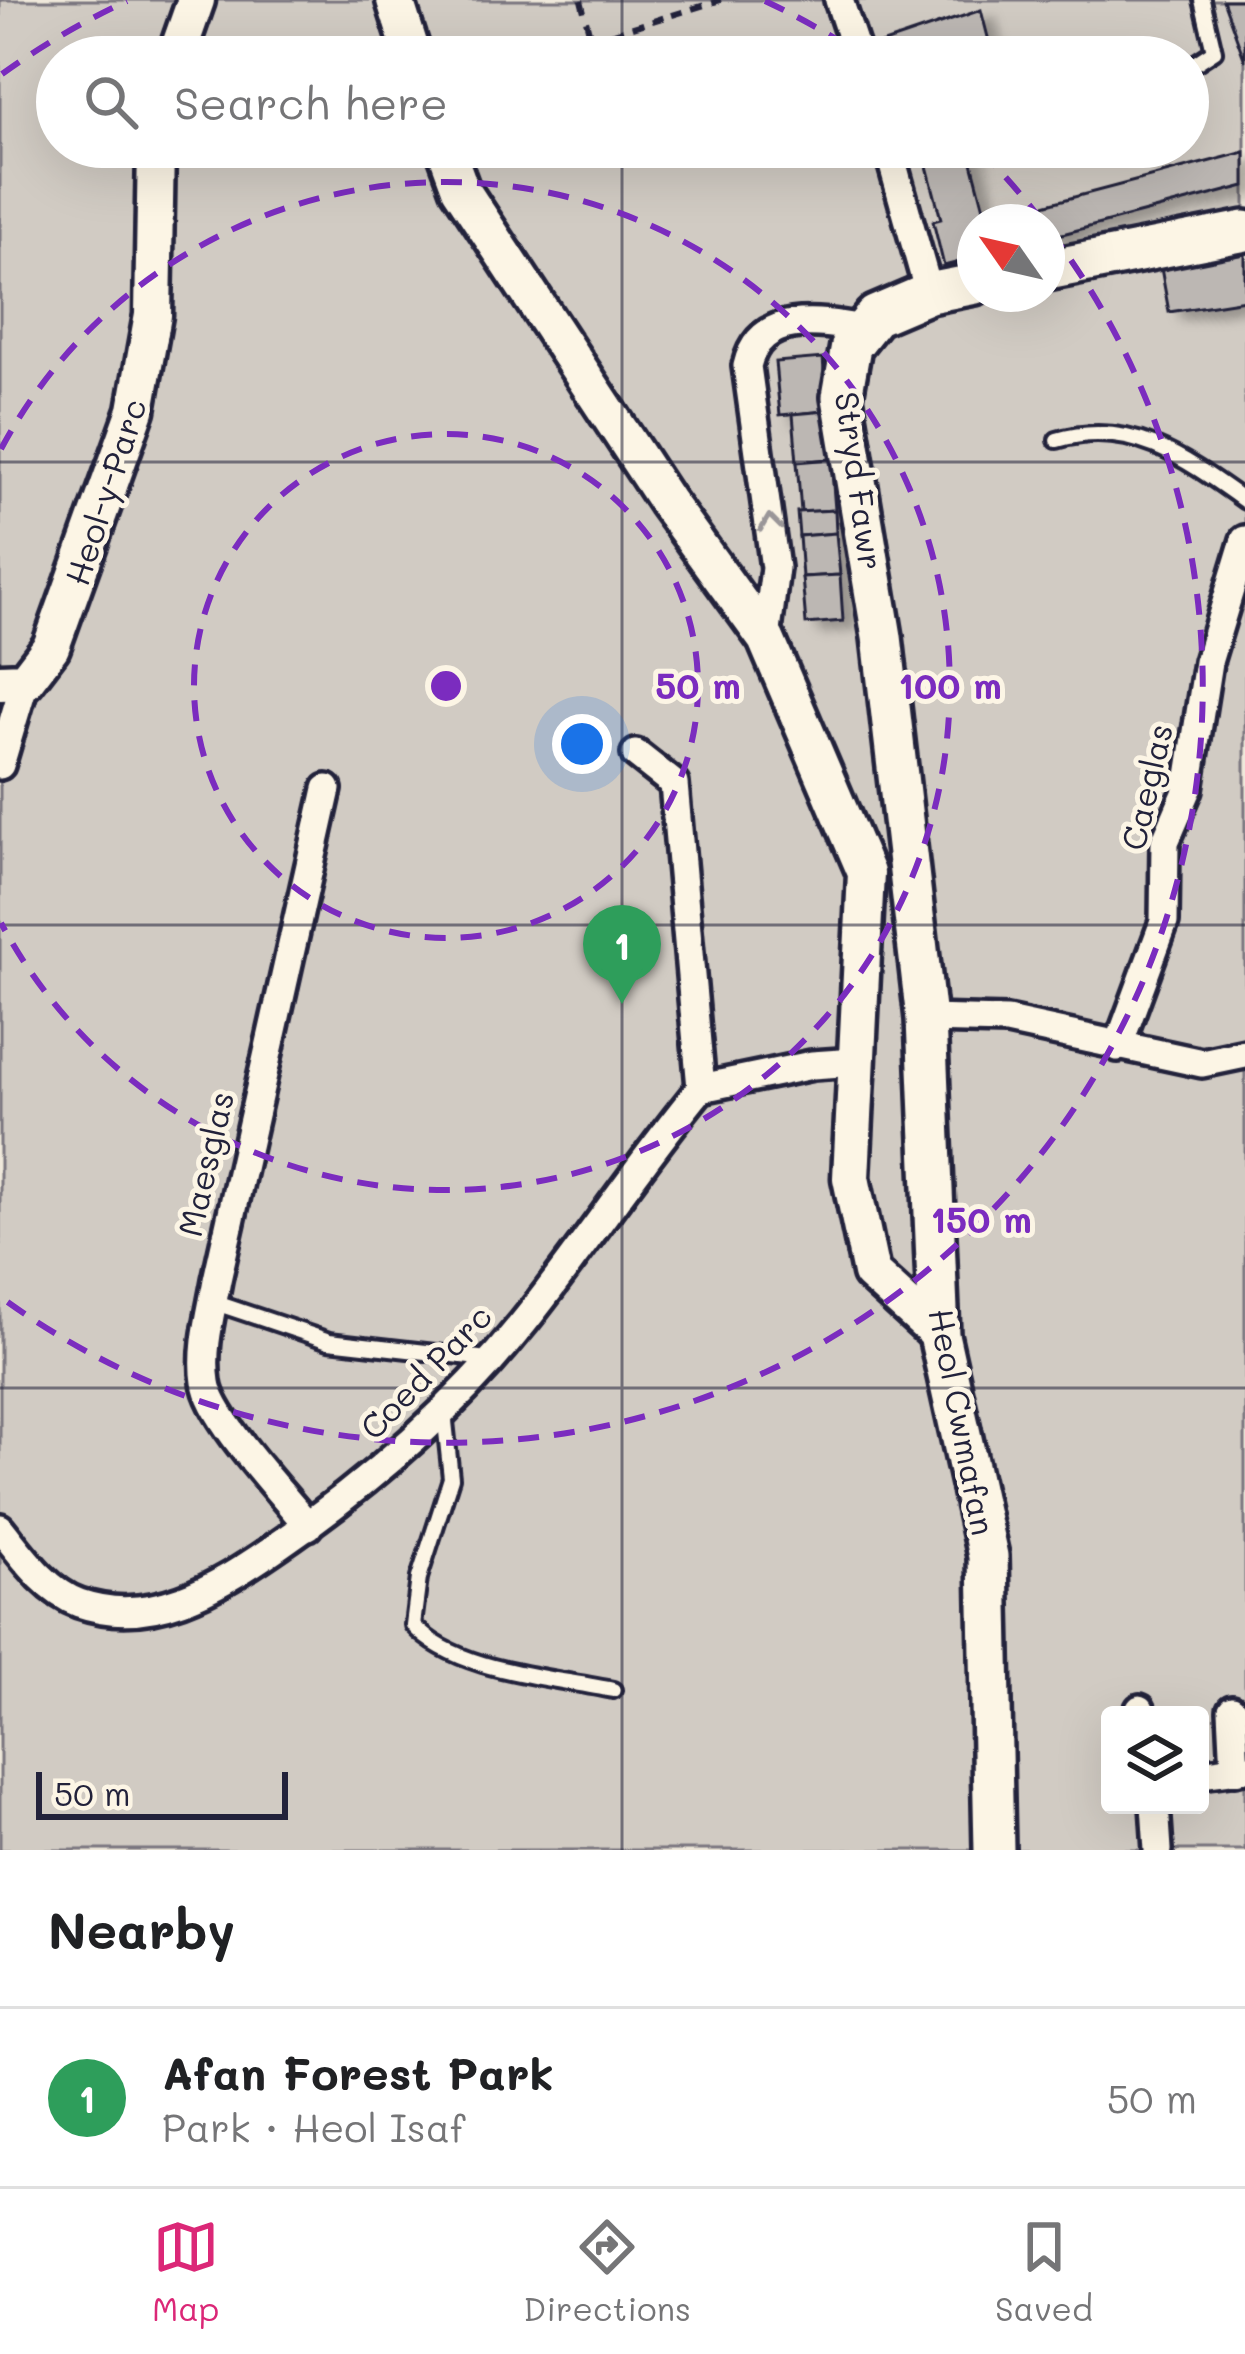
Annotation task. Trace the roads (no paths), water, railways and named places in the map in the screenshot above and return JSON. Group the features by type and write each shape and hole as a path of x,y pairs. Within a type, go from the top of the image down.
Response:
{"main road":[{"path":"1065,266 1245,231"},
{"path":"862,329 875,316 929,293 957,288"},
{"name":"Stryd Fawr","path":"862,329 845,364 842,397 882,637"},
{"name":"Heol Cwmafan","path":"882,637 926,1019 939,1335 988,1556 994,1850"}],"street":[{"path":"183,36 196,0"},
{"path":"394,0 406,36"},
{"path":"839,0 851,36"},
{"name":"Heol-y-Parc","path":"12,682 51,647 136,410 153,315 155,168"},
{"path":"453,168 460,188 666,501 766,640 866,873 850,1178 871,1274 939,1335"},
{"path":"895,168 929,293"},
{"path":"766,640 776,568 747,366 751,350 776,326 820,322 862,329"},
{"name":"Caeglas","path":"1118,1047 1164,922 1165,842 1188,789 1208,662 1245,540"},
{"path":"0,765 12,682"},
{"path":"636,754 674,784 701,1088 812,1065 856,1062"},
{"name":"Maesglas","path":"308,1526 221,1418 206,1388 204,1354 327,789"},
{"path":"926,1019 1007,1021 1202,1063 1245,1054"},
{"name":"Coed Parc","path":"0,1528 34,1570 74,1601 112,1611 164,1606 216,1588 380,1471 444,1412 522,1324 701,1088"},
{"path":"1209,1773 1240,1769 1232,1710"},
{"path":"1156,1814 1158,1850"}],"lane":[{"path":"1202,0 1214,51 1209,54"},
{"path":"1057,440 1088,431 1124,433 1208,475 1245,501"},
{"path":"213,1302 329,1341 479,1358 488,1363"},
{"path":"444,1412 451,1478 419,1578 413,1625 429,1643 460,1658 613,1690"}],"place":[{"name":"Afan Forest Park","path":"622,1004"}]}
